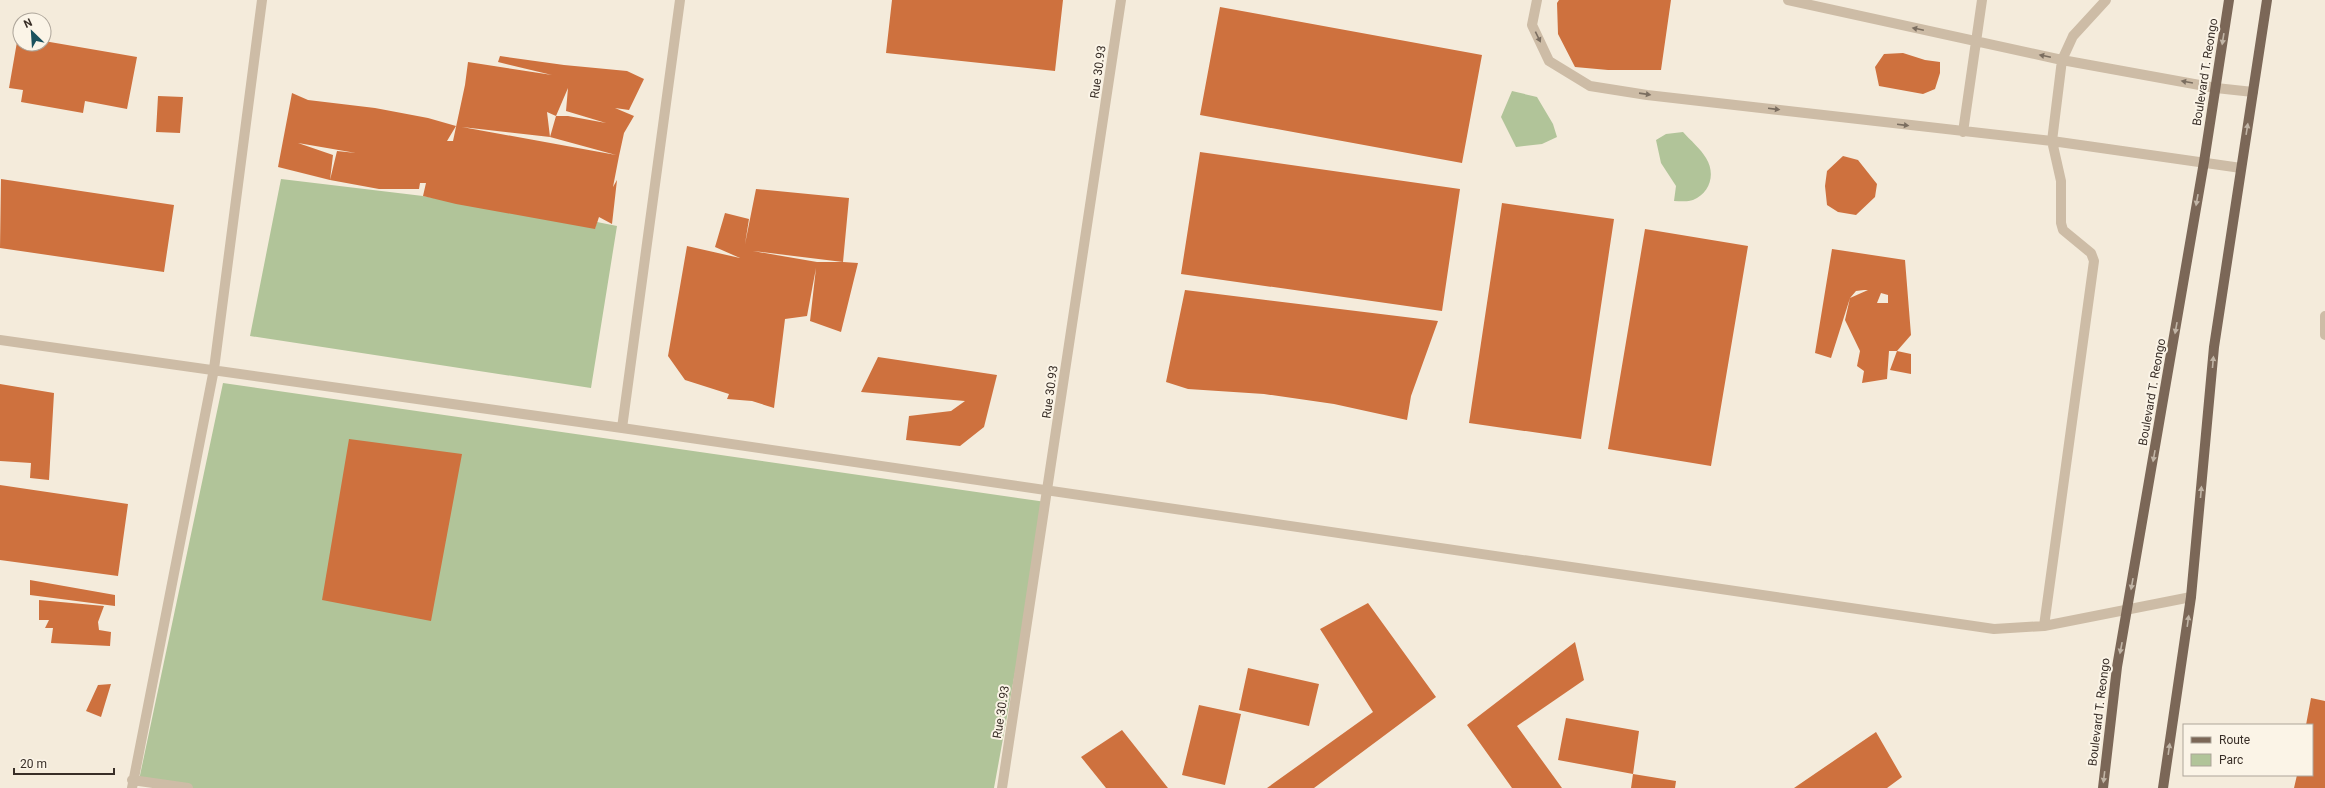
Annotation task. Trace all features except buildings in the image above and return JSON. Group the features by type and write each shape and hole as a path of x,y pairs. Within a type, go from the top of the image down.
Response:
{"main road":[{"name":"Boulevard T. Reongo","path":"2103,788 2117,667 2204,162 2229,0"},
{"path":"2163,788 2191,597 2214,347 2267,0"}],"street":[{"path":"188,788 132,784 214,369 262,0"},
{"path":"622,428 680,0"},
{"name":"Rue 30.93","path":"1002,788 1122,0"},
{"path":"1537,0 1532,25 1549,61 1590,86 1647,95 2052,141 2241,168"},
{"path":"1788,0 2062,60 2216,88 2253,92"},
{"path":"1963,132 1982,0"},
{"path":"2044,626 2094,261 2091,253 2063,230 2061,223 2061,181 2052,141 2062,60 2073,36 2106,0"},
{"path":"2325,316 2325,335"},
{"path":"0,340 214,369 622,428 1994,629 2044,626 2191,597"}],"green space":[{"path":"1512,91 1537,97 1553,124 1557,137 1542,144 1516,147 1501,117"},
{"path":"1683,132 1706,158 1711,170 1711,176 1707,188 1699,197 1689,201 1674,201 1676,186 1661,163 1656,140 1666,134"},
{"path":"281,179 423,196 595,228 597,222 617,226 591,388 250,336"},
{"path":"223,383 1046,502 994,788 193,788 139,780"}]}
